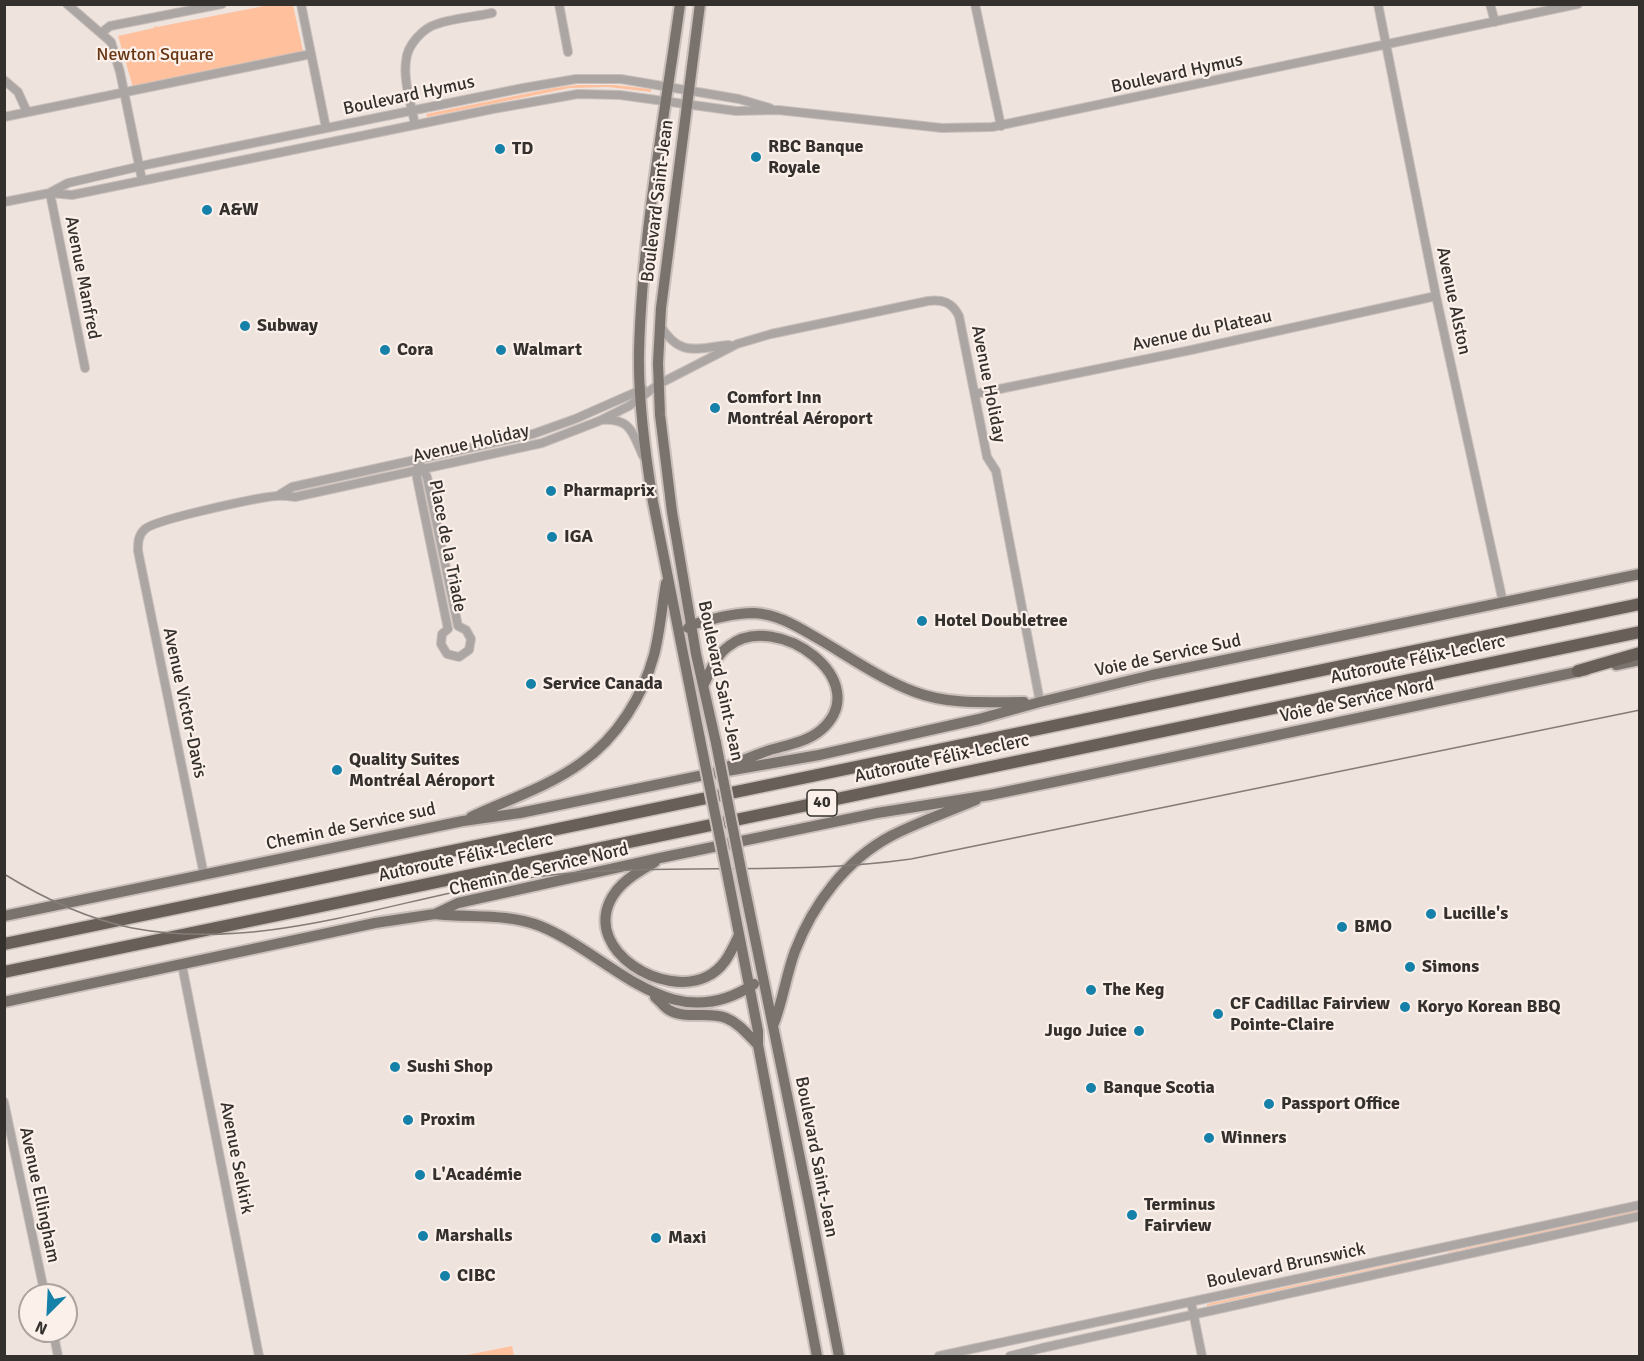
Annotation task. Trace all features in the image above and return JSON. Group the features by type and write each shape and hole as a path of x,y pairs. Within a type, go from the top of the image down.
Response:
{"highway":[{"name":"Autoroute Félix-Leclerc","path":"4,944 1640,604"},
{"name":"Autoroute Félix-Leclerc","path":"4,972 1640,632"},
{"path":"1578,671 1640,653"}],"main road":[{"name":"Boulevard Saint-Jean","path":"680,4 666,101 642,310 639,354 647,464 679,637 750,987 758,1031 758,1045 816,1356"},
{"name":"Boulevard Saint-Jean","path":"700,4 660,325 658,384 666,470 698,664 704,684 838,1356"},
{"name":"Voie de Service Sud","path":"704,775 852,748 979,719 1152,675 1640,573"},
{"path":"463,821 572,769 597,750 612,734 637,696 651,664 667,576"},
{"path":"679,637 691,625 735,614 765,615 797,627 894,682 924,695 967,702 1040,702"},
{"path":"704,684 717,658 729,645 746,637 761,636 786,640 813,654 824,663 831,674 836,692 835,705 830,718 813,736 704,775"},
{"name":"Voie de Service Nord","path":"1083,776 1578,671 1640,660"},
{"name":"Chemin de Service sud","path":"4,916 463,821 496,818 565,805 704,775"},
{"name":"Chemin de Service Nord","path":"4,1002 375,923 435,914 458,903 660,858 877,813 990,795 1083,776"},
{"path":"773,1026 781,1005 790,963 803,931 820,903 847,869 868,851 891,836 990,795"},
{"path":"660,858 632,876 610,900 606,915 607,933 622,957 636,968 652,976 672,981 691,982 706,977 720,968 739,935"},
{"path":"435,914 460,917 503,917 531,923 558,936 651,993 668,1010 693,1015 714,1015 731,1020 758,1045"},
{"path":"651,993 677,1001 707,1002 725,999 750,987 762,978"}],"street":[{"path":"67,4 111,42 116,54 142,180"},
{"path":"101,33 110,26 222,4"},
{"path":"300,4 326,128"},
{"path":"559,4 568,52"},
{"path":"975,4 1001,126"},
{"name":"Avenue Alston","path":"1378,4 1436,296 1503,602"},
{"path":"1490,4 1495,22"},
{"name":"Boulevard Hymus","path":"4,202 50,193 72,195 568,95 608,94 736,111 778,110 953,129 1001,126 1578,4"},
{"path":"416,125 406,61 417,38 425,30 437,24 492,13"},
{"path":"4,117 311,54"},
{"name":"Boulevard Hymus","path":"50,193 68,183 326,128 576,79 615,79 668,87 739,99 778,110"},
{"path":"4,80 18,92 27,112"},
{"path":"233,148 236,162"},
{"name":"Avenue Manfred","path":"50,193 85,368"},
{"name":"Avenue du Plateau","path":"975,394 1191,350 1436,296"},
{"name":"Avenue Holiday","path":"278,496 292,487 533,434 641,394 737,344 805,327 928,301 943,300 954,308 958,316 987,457 996,471 1040,702"},
{"path":"660,325 671,341 685,349 737,344"},
{"name":"Avenue Holiday","path":"139,537 144,530 154,525 210,510 278,496 294,497 530,447 629,406 641,394"},
{"path":"599,420 618,420 628,425 647,464"},
{"name":"Place de la Triade","path":"418,460 420,470 428,481 458,626 467,631 471,642 467,652 459,657 447,654 441,646 441,637 448,629 417,478 420,470"},
{"name":"Avenue Victor-Davis","path":"139,537 138,551 145,589 204,875"},
{"name":"Avenue Selkirk","path":"182,965 260,1356"},
{"name":"Avenue Ellingham","path":"4,1102 42,1283"},
{"name":"Boulevard Brunswick","path":"939,1356 1640,1205"},
{"name":"Boulevard Brunswick","path":"1010,1356 1640,1216"},
{"path":"1191,1302 1202,1356"}],"green space":[{"name":"Newton Square","path":"269,5 293,5 303,51 133,87 118,36 155,26"},
{"path":"577,85 615,85 651,89 651,92 608,87 570,88 427,117 426,114 554,88"},
{"path":"1639,1210 1639,1212 1447,1253 1448,1252"},
{"path":"1416,1260 1207,1306 1207,1304"},
{"path":"512,1346 514,1356 462,1356"}],"tram line":[{"path":"4,874 66,907 115,924 188,934 243,933 298,926 463,890 572,873 614,870 826,867 911,859 1640,710"}],"place":[{"name":"TD","path":"500,149"},
{"name":"RBC Banque Royale","path":"756,157"},
{"name":"A&W","path":"207,210"},
{"name":"Subway","path":"245,326"},
{"name":"Cora","path":"385,350"},
{"name":"Walmart","path":"501,350"},
{"name":"Comfort Inn Montréal Aéroport","path":"715,408"},
{"name":"Pharmaprix","path":"551,491"},
{"name":"IGA","path":"552,537"},
{"name":"Hotel Doubletree","path":"922,621"},
{"name":"Service Canada","path":"531,684"},
{"name":"Quality Suites Montréal Aéroport","path":"337,770"},
{"name":"Lucille's","path":"1431,914"},
{"name":"BMO","path":"1342,927"},
{"name":"Simons","path":"1410,967"},
{"name":"The Keg","path":"1091,990"},
{"name":"Koryo Korean BBQ","path":"1405,1007"},
{"name":"CF Cadillac Fairview Pointe-Claire","path":"1218,1014"},
{"name":"Jugo Juice","path":"1139,1031"},
{"name":"Sushi Shop","path":"395,1067"},
{"name":"Banque Scotia","path":"1091,1088"},
{"name":"Passport Office","path":"1269,1104"},
{"name":"Proxim","path":"408,1120"},
{"name":"Winners","path":"1209,1138"},
{"name":"L'Académie","path":"420,1175"},
{"name":"Terminus Fairview","path":"1132,1215"},
{"name":"Marshalls","path":"423,1236"},
{"name":"Maxi","path":"656,1238"},
{"name":"CIBC","path":"445,1276"}]}
